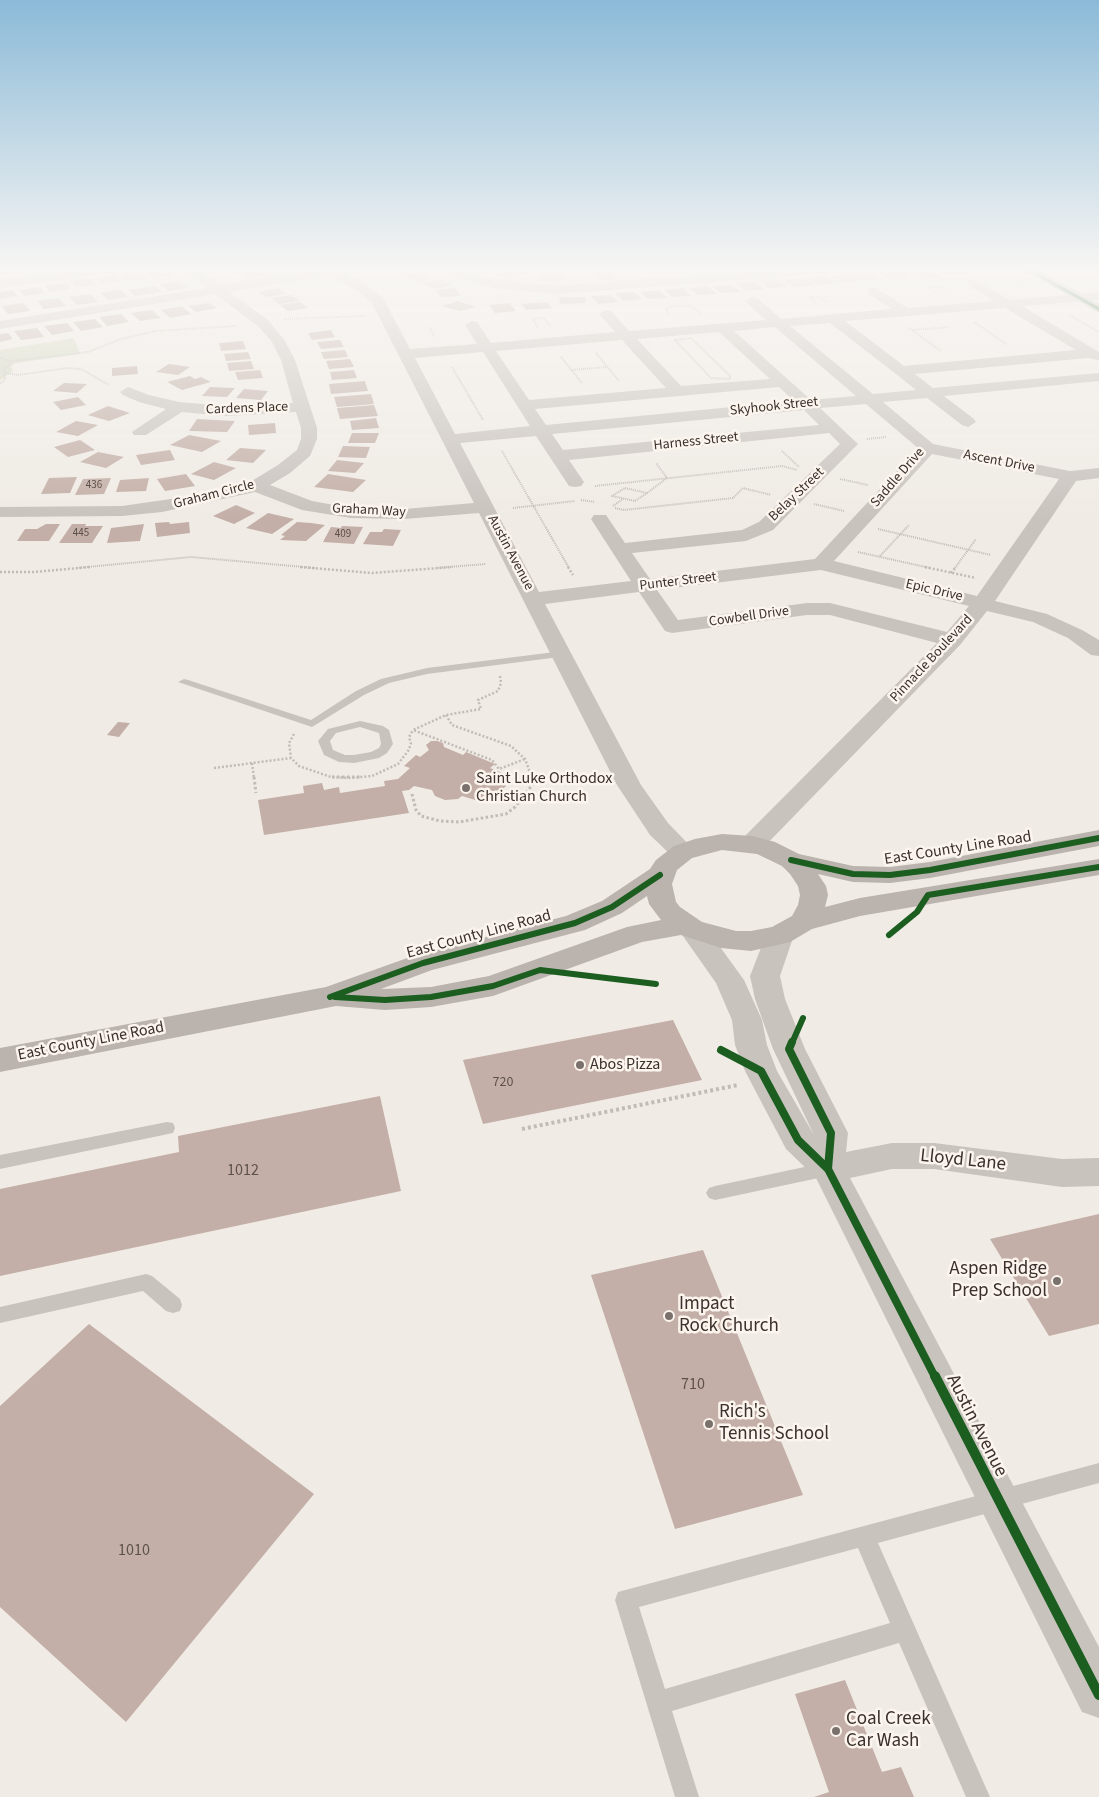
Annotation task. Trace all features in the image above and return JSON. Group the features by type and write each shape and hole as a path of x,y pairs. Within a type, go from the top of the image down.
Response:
{"main road":[{"name":"East County Line Road","path":"791,860 853,874 890,875 957,865 1099,838"},
{"path":"791,929 812,905 812,886 800,868 791,860 766,848 752,844 715,843 683,852 673,858 660,875 658,884 663,904 670,913 688,927 721,939 752,941 791,929 860,907 1099,867"},
{"name":"East County Line Road","path":"0,1060 330,997 423,963 575,924 612,907 660,875"},
{"name":"East County Line Road","path":"330,997 385,1000 431,997 493,986 636,934 688,927"}],"street":[{"name":"Graham Circle","path":"0,512 122,511 162,507 205,499 256,486 284,469 304,452 308,439 309,428 288,360 284,352"},
{"path":"408,354 432,352"},
{"path":"490,352 558,456 582,484"},
{"path":"641,352 678,392"},
{"path":"750,352 847,441"},
{"name":"Saddle Drive","path":"813,352 928,448 821,564"},
{"path":"876,352 968,422"},
{"name":"Austin Avenue","path":"408,354 629,785 659,829 683,852"},
{"path":"901,371 1095,355"},
{"name":"Skyhook Street","path":"450,439 1099,377"},
{"path":"525,406 783,382"},
{"name":"Cardens Place","path":"128,392 144,399 179,407 225,411 302,407"},
{"path":"140,432 179,407"},
{"name":"Harness Street","path":"558,456 833,428"},
{"name":"Belay Street","path":"620,549 746,534 766,526 850,444 847,441"},
{"name":"Ascent Drive","path":"928,448 1070,476"},
{"path":"1070,476 1099,473"},
{"name":"Pinnacle Boulevard","path":"752,844 952,640 983,602 1070,476"},
{"name":"Graham Way","path":"256,486 308,506 351,513 404,514 485,507"},
{"name":"Cowbell Drive","path":"602,512 620,549 672,627 807,609 830,609 952,640"},
{"name":"Punter Street","path":"534,599 821,564"},
{"name":"Epic Drive","path":"821,564 983,602 1040,618 1075,634 1099,650"},
{"name":"Austin Avenue","path":"688,927 729,980 747,1020 751,1045 761,1072 798,1140 828,1169 997,1501 1099,1695"},
{"path":"791,929 764,976 770,999 789,1049 831,1133 828,1169"},
{"name":"Lloyd Lane","path":"828,1169 892,1156 934,1156 1062,1173 1099,1172"}],"lane":[{"path":"312,724 360,693 385,681 427,671 563,654"},
{"path":"184,682 332,731 349,724 370,725 385,732 387,744 375,755 365,758 343,759 328,752 324,747 324,741 332,731"},
{"path":"0,1162 167,1128"},
{"path":"715,1193 828,1169"},
{"path":"0,1315 146,1282 173,1305"},
{"path":"686,1797 626,1600 1099,1473"},
{"path":"864,1536 903,1630 978,1797"},
{"path":"658,1703 903,1630"}],"path":[{"path":"0,358 13,361 88,352"},
{"path":"594,352 622,384"},
{"path":"686,352 711,378 730,379 730,376 705,352"},
{"path":"559,355 587,387"},
{"path":"0,384 6,373 4,369 13,361"},
{"path":"452,366 483,420"},
{"path":"571,370 607,367"},
{"path":"6,373 18,375 67,368 81,369 109,385"},
{"path":"847,441 886,437"},
{"path":"501,449 577,583"},
{"path":"582,484 667,478 782,466 872,485"},
{"path":"647,493 625,488 612,496 635,501 647,493 667,478"},
{"path":"623,498 612,507 624,510 732,498 742,488 847,511"},
{"path":"513,508 585,500 602,512"},
{"path":"876,561 909,525"},
{"path":"877,529 994,555"},
{"path":"947,578 976,539"},
{"path":"857,551 977,579"},
{"path":"0,572 34,572 191,557 372,573 486,564"},
{"path":"509,673 500,675 501,683 498,691 478,700 481,709 446,715 413,730 492,760 499,768 524,759"},
{"path":"412,794 416,810 422,816 440,821 474,821 506,814 518,804 533,784 531,771 524,759 512,746 449,724 446,715"},
{"path":"214,768 291,758"},
{"path":"252,763 256,793"},
{"path":"522,1129 739,1085"}],"green space":[{"path":"0,352 79,352 80,354 16,363 11,366 13,371 0,380"}],"building":[{"path":"248,352 251,359 226,361 224,354"},
{"path":"321,352 346,352 348,357 324,359"},
{"path":"350,359 354,367 329,369 326,361"},
{"path":"251,361 254,369 229,371 227,363"},
{"path":"169,364 190,367 178,375 156,372"},
{"path":"137,366 138,374 112,376 112,368"},
{"path":"260,370 263,378 238,380 235,372"},
{"path":"354,370 357,378 332,380 330,372"},
{"path":"190,376 195,379 201,377 211,382 182,390 167,382"},
{"path":"365,381 368,391 331,394 329,384"},
{"path":"64,383 87,384 77,393 53,391"},
{"path":"210,387 235,388 227,397 202,396"},
{"path":"244,389 268,391 261,400 236,398"},
{"path":"371,394 374,404 337,407 334,397"},
{"path":"78,397 86,405 61,410 53,402"},
{"path":"374,405 378,416 340,419 337,408"},
{"path":"108,406 130,413 109,421 88,415"},
{"path":"376,418 379,428 352,430 350,421"},
{"path":"197,419 235,421 227,432 189,431"},
{"path":"76,421 98,425 78,436 56,432"},
{"path":"275,423 276,433 249,435 248,425"},
{"path":"352,433 379,433 375,443 348,443"},
{"path":"189,435 221,441 202,452 170,445"},
{"path":"80,440 95,450 68,457 54,447"},
{"path":"343,446 370,447 366,458 338,457"},
{"path":"240,448 266,450 253,463 226,460"},
{"path":"170,450 175,460 141,465 136,455"},
{"path":"98,452 124,457 106,468 80,462"},
{"path":"337,460 364,463 355,473 328,471"},
{"path":"214,462 236,468 214,480 191,474"},
{"path":"186,474 195,486 165,491 157,479"},
{"path":"328,474 366,480 353,492 314,487"},
{"path":"77,477 70,493 41,494 49,478"},
{"path":"111,478 104,494 75,495 83,479"},
{"path":"149,478 146,491 116,492 120,480"},
{"path":"236,505 255,513 234,524 213,516"},
{"path":"268,513 294,519 272,534 246,528"},
{"path":"169,522 170,524 189,522 190,533 157,537 155,523"},
{"path":"297,522 325,525 306,541 280,540 285,536 281,535"},
{"path":"46,524 60,524 49,541 17,541 25,529 37,529"},
{"path":"72,524 103,526 92,543 59,543"},
{"path":"144,524 140,541 107,543 111,528"},
{"path":"342,526 363,527 354,544 323,542 331,527 341,528"},
{"path":"384,529 401,530 393,546 363,544 370,532 382,532"},
{"path":"118,722 130,723 119,737 107,735"},
{"name":"Saint Luke Orthodox Christian Church","path":"431,741 443,743 444,747 463,755 466,752 495,764 490,768 510,776 503,781 506,786 500,792 489,794 482,802 462,796 458,799 445,800 435,796 432,790 414,786 409,790 402,791 409,813 264,835 258,800 304,793 303,786 322,783 324,790 339,787 340,793 385,786 384,781 398,779 410,768 404,766 416,755 420,757 429,750 426,745"},
{"path":"673,1020 702,1080 483,1124 463,1060"},
{"path":"380,1096 401,1191 0,1276 0,1189 179,1152 178,1136"},
{"name":"Aspen Ridge Prep School","path":"1099,1214 1099,1324 1049,1336 990,1239"},
{"path":"703,1250 803,1495 675,1529 591,1275"},
{"path":"89,1324 314,1494 126,1722 0,1607 0,1406"},
{"name":"Coal Creek Car Wash","path":"845,1680 882,1772 901,1767 914,1797 814,1797 829,1792 795,1694"}],"cycle path":[{"path":"791,860 853,874 890,875 930,870 1099,838"},
{"path":"889,935 917,912 928,895 1099,867"},
{"path":"330,997 423,963 575,923 612,907 660,875"},
{"path":"335,997 385,1000 431,997 493,986 540,970 656,984"},
{"path":"803,1018 789,1049 831,1133 828,1169"},
{"path":"721,1050 761,1071 798,1140 828,1169 1099,1695"}],"place":[{"name":"Saint Luke Orthodox Christian Church","path":"466,788"},
{"name":"Abos Pizza","path":"580,1065"},
{"name":"Aspen Ridge Prep School","path":"1057,1281"},
{"name":"Impact Rock Church","path":"669,1316"},
{"name":"Rich's Tennis School","path":"709,1424"},
{"name":"Coal Creek Car Wash","path":"836,1731"}]}
